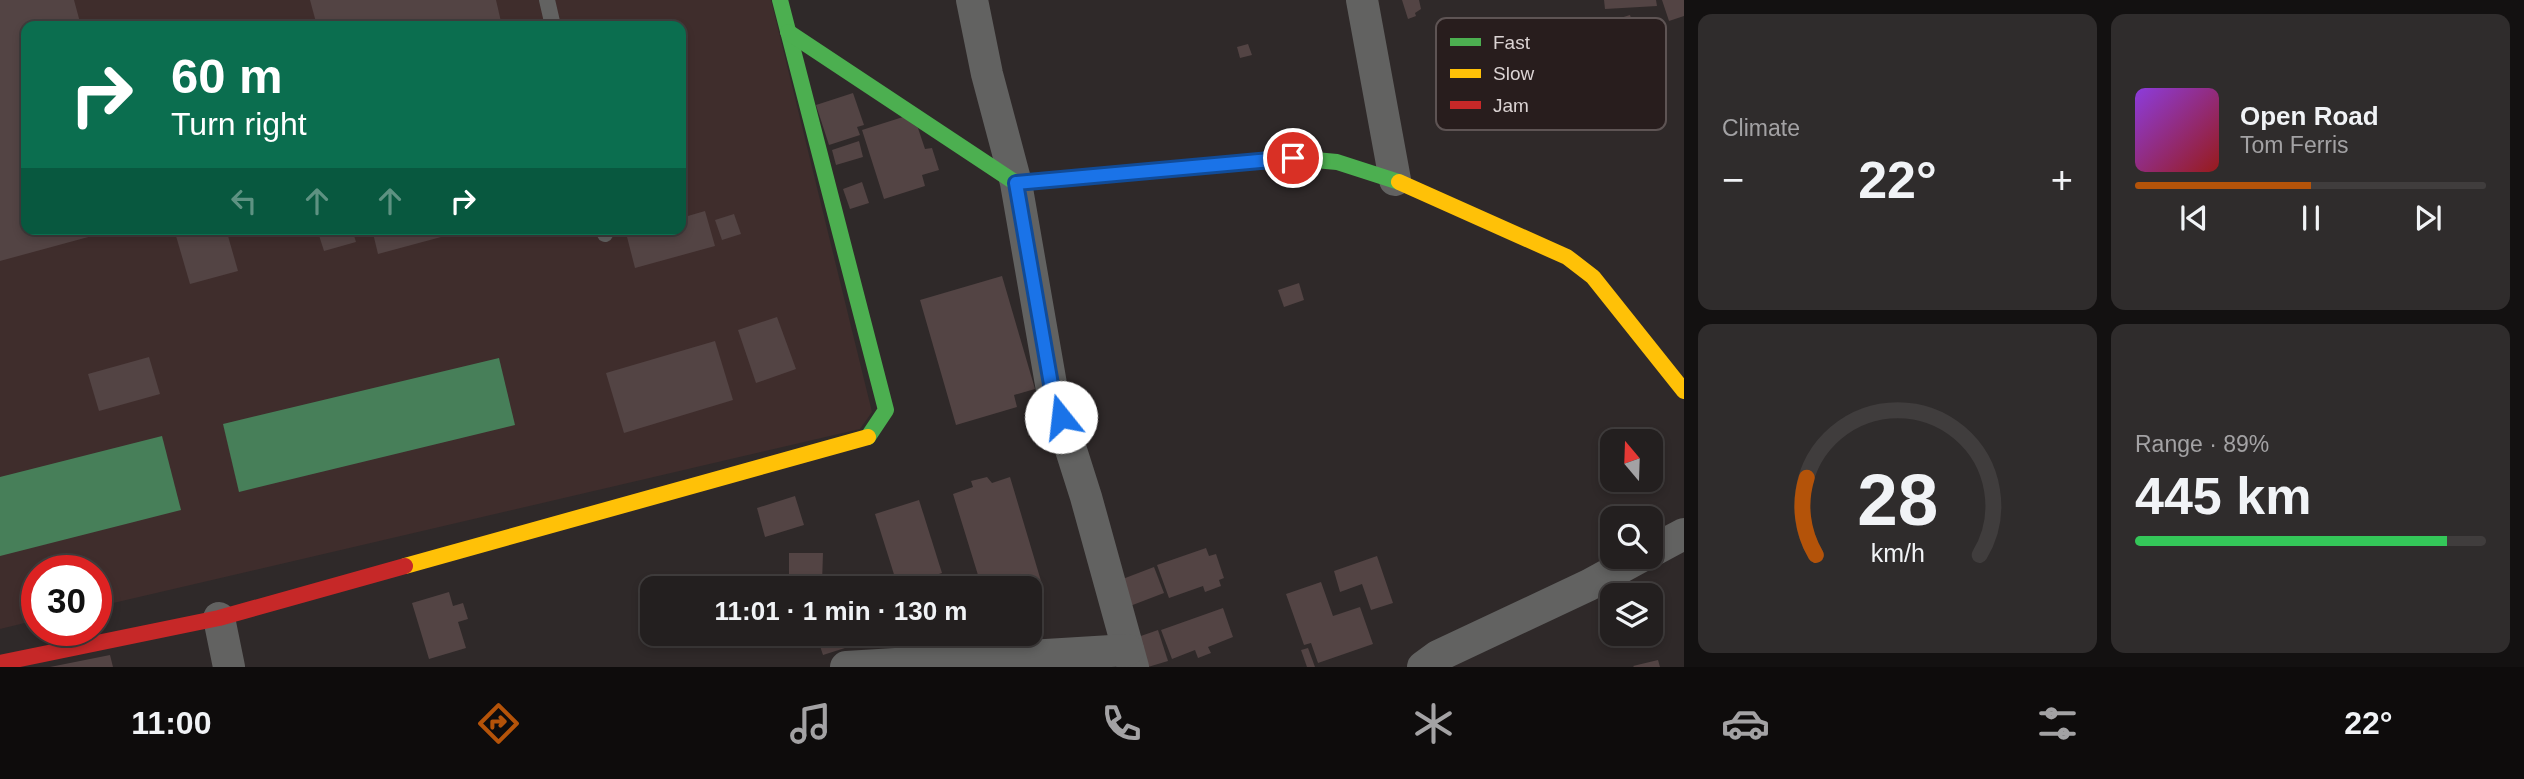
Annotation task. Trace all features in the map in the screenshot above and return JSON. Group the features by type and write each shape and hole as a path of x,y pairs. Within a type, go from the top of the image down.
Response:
{"street":[{"path":"0,663 219,618 870,436 886,410 780,0"},
{"path":"846,667 1131,658 1086,497 1052,390 1016,183 987,74 972,0"},
{"path":"1362,0 1395,180"},
{"path":"788,32 1016,183 1293,158 1337,162 1395,180 1567,257 1593,277 1684,391"},
{"path":"1663,545 1684,534"},
{"path":"1423,667 1438,656 1617,569"},
{"path":"219,618 229,667"}],"lane":[{"path":"547,0 552,21"}],"shaded area":[{"path":"0,0 771,0 872,412 860,429 112,603 112,555 21,555 21,624 0,629"},
{"path":"499,358 515,425 239,492 223,424"},
{"path":"162,436 181,510 0,556 0,477"}],"building":[{"path":"0,0 74,0 80,21 21,21 21,235 96,235 0,261"},
{"path":"310,0 496,0 501,21 316,21"},
{"path":"1402,0 1419,0 1421,9 1415,13 1416,16 1408,19"},
{"path":"1604,0 1656,0 1657,6 1605,9"},
{"path":"1662,0 1684,0 1684,16 1669,21"},
{"path":"1248,44 1252,55 1240,58 1237,47"},
{"path":"853,93 864,125 857,127 860,135 829,145 816,105"},
{"path":"903,117 918,128 925,149 932,148 939,170 922,175 925,186 884,199 862,130"},
{"path":"859,141 863,157 836,165 832,150"},
{"path":"862,182 869,203 850,209 843,189"},
{"path":"705,211 715,246 635,268 627,235 686,235 686,217"},
{"path":"734,214 741,234 722,240 715,220"},
{"path":"176,235 228,235 238,271 190,284"},
{"path":"319,235 354,235 356,242 324,251"},
{"path":"373,235 448,235 378,254"},
{"path":"1002,276 1035,389 1014,395 1017,407 956,425 920,300"},
{"path":"1299,283 1304,300 1284,307 1278,290"},
{"path":"777,317 796,369 756,383 738,330"},
{"path":"715,341 733,400 624,433 606,373"},
{"path":"149,357 160,394 99,411 88,374"},
{"path":"987,477 992,483 1010,477 1040,576 978,576 953,494 973,487 971,481"},
{"path":"795,496 804,525 765,537 757,508"},
{"path":"919,500 942,573 933,576 895,576 875,514"},
{"path":"1206,548 1209,556 1216,554 1224,578 1219,580 1221,586 1205,592 1203,586 1169,598 1157,565"},
{"path":"789,553 823,553 822,576 789,576"},
{"path":"1377,556 1393,603 1371,610 1362,584 1340,592 1334,571"},
{"path":"1154,567 1164,593 1130,606 1120,580"},
{"path":"1321,582 1333,616 1360,607 1373,644 1318,663 1311,643 1304,645 1286,594"},
{"path":"449,592 453,606 463,603 468,619 458,622 466,648 429,659 412,603"},
{"path":"1223,608 1233,637 1208,647 1211,653 1198,658 1195,650 1172,659 1161,630"},
{"path":"1158,630 1168,661 1148,667 1138,637"},
{"path":"820,646 844,646 845,648 823,655"},
{"path":"1308,648 1315,667 1307,667 1301,650"},
{"path":"110,655 113,667 50,667"},
{"path":"1658,660 1660,667 1633,666"}],"traffic: fast":[{"path":"780,0 886,410 868,437"},
{"path":"788,32 1016,183 1293,158 1337,162 1399,182"}],"traffic: slow":[{"path":"1399,182 1567,257 1593,277 1684,391"},
{"path":"405,566 868,437"}],"traffic: jam":[{"path":"0,663 219,618 405,566"}],"route":[{"path":"1061,417 1052,390 1016,183 1293,158"}]}
